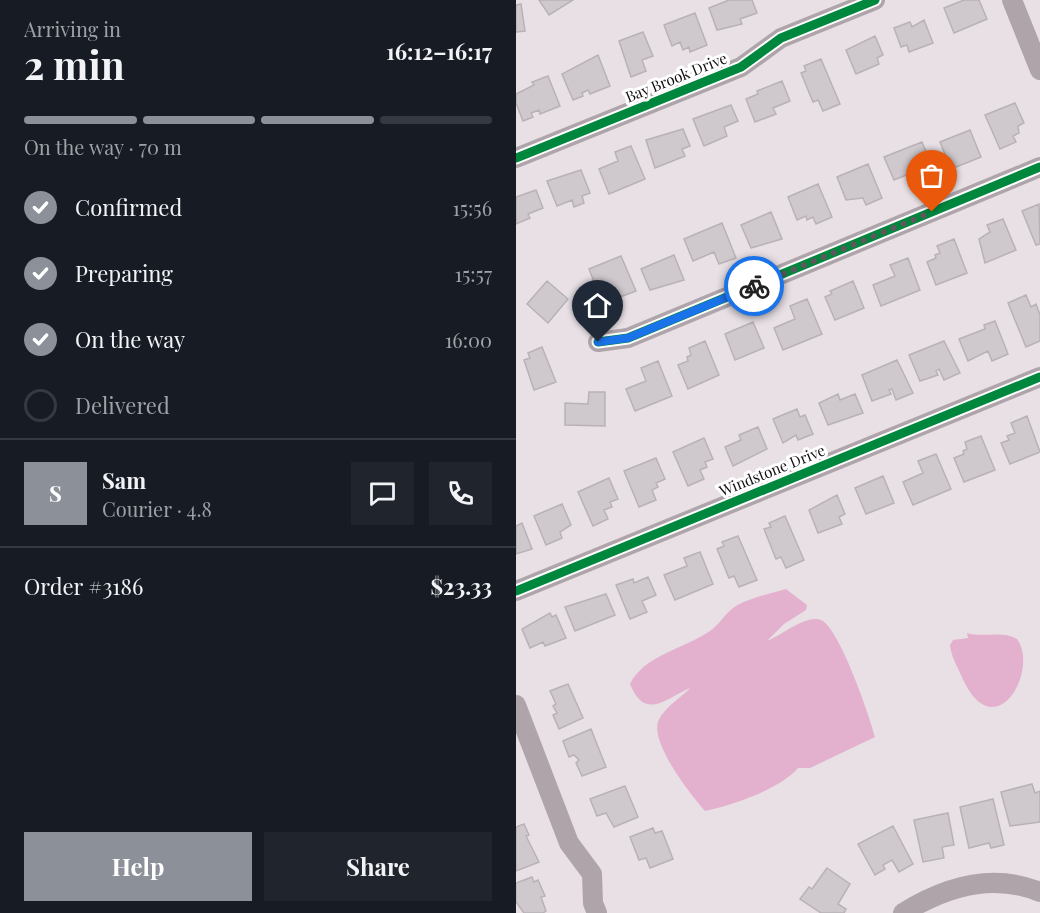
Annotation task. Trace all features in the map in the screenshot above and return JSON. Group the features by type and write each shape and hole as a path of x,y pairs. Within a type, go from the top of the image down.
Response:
{"street":[{"name":"Bay Brook Drive","path":"516,158 741,67 781,38 875,0"},
{"path":"1012,0 1039,67"},
{"path":"598,342 628,338 1040,167"},
{"name":"Windstone Drive","path":"516,591 1040,377"},
{"path":"516,705 569,843 592,874 593,903 597,913"},
{"path":"903,913 926,899 947,891 989,881 1028,887 1040,892"}],"shaded area":[{"path":"786,589 807,605 806,610 784,624 767,641 808,620 821,620 828,626 845,655 875,737 810,768 798,768 780,783 755,795 705,811 673,768 660,743 657,731 660,717 690,688 664,701 649,704 642,702 630,684 645,666 710,631 733,608 752,599"},
{"path":"967,633 999,634 1017,639 1023,653 1023,669 1010,698 999,706 987,706 974,697 954,661 950,645 953,640 968,638"}],"building":[{"path":"539,0 573,0 549,15"},
{"path":"729,0 752,0 757,13 740,19 742,24 717,30 709,8"},
{"path":"964,0 979,0 987,19 954,33 944,8"},
{"path":"521,4 525,31 516,32 516,5"},
{"path":"695,13 707,45 690,52 689,47 683,50 680,42 672,46 664,25"},
{"path":"924,20 933,43 909,52 907,45 901,47 894,28 910,22 912,27"},
{"path":"643,32 653,56 642,60 646,71 631,77 619,41"},
{"path":"875,36 883,55 877,58 879,64 856,74 846,50"},
{"path":"598,55 610,86 590,94 588,90 582,93 583,96 573,100 562,74"},
{"path":"821,59 840,104 823,111 818,100 813,102 801,73 806,71 804,66"},
{"path":"548,76 560,106 540,114 539,110 531,113 533,117 523,121 516,103 516,94 534,85 532,82"},
{"path":"782,81 790,101 773,108 776,114 755,122 746,99 758,94 757,91"},
{"path":"1015,103 1024,123 1018,126 1019,133 1013,136 1016,142 1000,149 985,115"},
{"path":"731,105 738,121 724,127 727,136 704,146 693,119"},
{"path":"683,129 690,146 682,149 685,156 655,168 646,140"},
{"path":"970,130 981,157 951,169 940,142"},
{"path":"922,142 936,175 919,182 914,172 894,180 884,157"},
{"path":"631,146 645,179 609,194 599,169 618,161 615,152"},
{"path":"868,164 882,198 866,205 863,198 846,200 837,177"},
{"path":"581,170 590,193 582,196 584,203 574,207 572,200 557,206 547,181"},
{"path":"818,184 832,217 816,224 813,217 807,220 806,216 797,220 788,197"},
{"path":"536,190 543,208 528,214 530,218 516,224 516,197"},
{"path":"1039,204 1040,244 1036,245 1022,211"},
{"path":"771,212 782,239 751,248 741,225"},
{"path":"1003,219 1016,250 985,263 979,239 990,232 987,225"},
{"path":"722,223 736,258 719,264 714,252 693,261 684,239"},
{"path":"954,239 967,273 936,285 927,262 936,258 935,255 940,253 937,246"},
{"path":"674,255 684,280 650,290 641,269"},
{"path":"621,256 636,291 620,297 617,290 611,292 610,289 599,294 589,269"},
{"path":"908,258 920,290 881,306 873,285 895,276 890,265"},
{"path":"547,281 568,299 548,323 527,304"},
{"path":"853,281 864,308 835,320 825,297 832,294 830,291"},
{"path":"1026,295 1031,307 1036,304 1040,315 1040,341 1026,347 1008,303"},
{"path":"807,299 822,334 783,350 774,328 795,319 790,306"},
{"path":"995,321 1008,354 992,361 988,351 968,361 959,339 985,329 984,325"},
{"path":"753,322 764,348 735,360 725,334"},
{"path":"705,341 719,375 688,389 678,365 688,361 687,357 691,355 689,348"},
{"path":"944,341 960,373 944,380 939,369 936,371 938,375 920,381 909,355"},
{"path":"542,347 556,382 534,390 524,360 530,358 528,353"},
{"path":"897,360 913,393 896,400 892,389 889,390 891,394 872,401 862,375"},
{"path":"658,361 672,396 635,411 626,389 646,381 641,368"},
{"path":"589,392 605,392 605,426 565,425 565,403 588,404"},
{"path":"838,394 840,400 855,394 863,413 828,425 819,403"},
{"path":"797,409 800,417 805,415 813,434 798,440 796,435 783,443 773,419"},
{"path":"1027,416 1040,452 1010,464 1001,443 1009,440 1007,436 1015,433 1011,423"},
{"path":"758,427 767,449 733,466 725,447 741,440 739,435"},
{"path":"981,436 995,470 964,482 954,458 964,454 963,451 967,449 965,442"},
{"path":"704,438 713,459 705,462 707,467 700,470 704,479 688,486 673,452"},
{"path":"936,454 951,489 913,505 903,482 923,473 918,461"},
{"path":"656,458 665,479 656,483 658,487 652,490 656,500 639,507 624,471"},
{"path":"883,476 894,503 866,514 855,488"},
{"path":"609,478 618,499 610,502 612,507 604,510 608,519 593,526 578,492"},
{"path":"837,495 845,514 839,517 842,524 818,533 809,510"},
{"path":"562,504 571,525 560,532 562,538 546,545 534,516"},
{"path":"785,516 804,560 786,568 781,557 776,559 764,529 771,527 769,523"},
{"path":"522,523 532,549 516,554 516,526"},
{"path":"738,536 757,580 739,587 734,576 729,578 717,549 724,546 722,542"},
{"path":"700,552 713,584 675,600 664,575 687,566 684,558"},
{"path":"648,577 656,595 642,601 647,612 630,619 616,585 633,579 634,583"},
{"path":"606,594 615,615 575,631 565,607"},
{"path":"550,613 552,617 556,615 566,638 545,646 543,642 530,648 522,629"},
{"path":"568,684 583,718 559,729 553,715 557,713 553,706 556,704 550,691"},
{"path":"591,729 606,767 582,776 576,763 579,760 574,755 569,757 563,741"},
{"path":"1032,784 1035,793 1040,791 1040,822 1010,826 1001,792"},
{"path":"625,786 638,817 614,827 606,813 597,816 590,799"},
{"path":"993,799 1004,845 991,848 989,843 969,848 960,807"},
{"path":"948,813 954,845 942,847 944,858 923,862 914,820"},
{"path":"524,824 529,835 526,836 539,862 516,871 516,827"},
{"path":"893,826 913,864 899,872 892,860 883,865 885,869 875,875 858,844"},
{"path":"653,828 655,833 662,831 673,859 650,868 646,858 639,860 630,837"},
{"path":"827,868 850,884 838,904 846,909 844,913 821,913 800,899 809,887 812,889"},
{"path":"532,877 534,882 538,880 545,896 541,897 546,911 543,913 524,913 516,902 516,883"}],"cycle path":[{"path":"516,158 741,67 781,38 875,0"},
{"path":"598,342 628,338 1040,167"},
{"path":"516,591 1040,377"}],"way so far":[{"path":"754,286 932,212"}],"route":[{"path":"598,342 628,338 754,286"}]}
